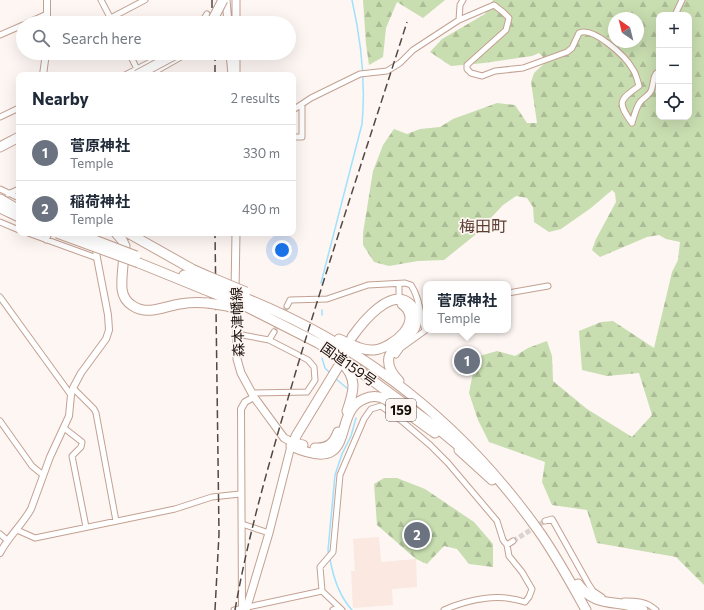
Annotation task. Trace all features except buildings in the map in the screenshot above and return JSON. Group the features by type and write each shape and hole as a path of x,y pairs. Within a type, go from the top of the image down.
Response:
{"highway":[{"path":"215,16 223,0"},
{"path":"139,72 164,60"},
{"path":"0,147 16,139"},
{"path":"0,198 16,208"},
{"path":"0,208 16,216"},
{"name":"国道159号","path":"66,236 209,284 245,302 336,353 454,442 492,477 515,504 544,544 585,610"},
{"name":"国道159号","path":"83,236 140,260"},
{"name":"159","path":"119,236 125,246 122,288 124,296 128,303 139,310 153,311 179,304 194,302 226,306 245,302"},
{"name":"159","path":"133,236 192,269 209,284 245,302"},
{"path":"353,338 374,313 399,301"},
{"name":"159","path":"285,316 298,319 357,347 375,350 396,340 407,328 410,319 409,312 399,301"},
{"name":"159","path":"399,301 410,303 416,313 416,322 413,331 393,349 389,356 388,362 391,371 407,389 431,407 459,433 490,467 491,471"},
{"name":"国道159号","path":"245,302 257,303 333,340 392,380 438,417 491,471 538,531 571,583 585,610"},
{"name":"159","path":"292,444 320,448 332,444 336,439 348,407 353,386 350,373 339,360 336,353"},
{"path":"292,444 336,366"},
{"name":"159","path":"292,444 305,452 316,454 335,450 340,442 351,410 356,403 370,397 378,396 394,404 460,450 512,503 515,504"},
{"path":"538,531 542,532 584,594 601,603 636,607 643,610"}],"main road":[{"path":"226,0 227,16"},
{"path":"236,0 236,16"},
{"path":"231,60 232,72"},
{"path":"236,60 236,72"},
{"name":"森本津幡線","path":"236,236 235,288 237,359 241,372 252,395 284,438 292,444"},
{"path":"245,608 269,533 292,444"}],"street":[{"path":"43,16 47,14 47,0"},
{"path":"101,0 109,16"},
{"path":"120,16 145,0"},
{"path":"459,20 458,13 463,0"},
{"path":"676,12 682,0"},
{"path":"296,106 363,74 387,71 400,63 412,50 459,20 494,5 509,18 506,30 477,55 467,66 467,69 471,73 482,76 495,71 523,68 567,52 572,48 579,33 583,31 597,36 624,57 633,69 637,78 638,86 625,95 622,101 622,107 632,123 641,101 649,94 652,88 652,81 656,73"},
{"path":"0,35 16,28"},
{"path":"43,72 45,60"},
{"path":"131,60 137,72"},
{"path":"139,72 157,60"},
{"path":"154,72 176,60"},
{"path":"296,137 302,137 302,104"},
{"path":"0,117 16,109"},
{"path":"0,189 16,197"},
{"path":"0,198 16,190"},
{"path":"0,222 16,229"},
{"path":"36,236 97,258"},
{"path":"46,240 48,236"},
{"path":"0,553 7,540 17,530 31,509 50,457 69,416 72,391 81,373 106,339 109,330 108,315 94,236"},
{"path":"287,306 290,300 327,299 368,286 405,283 411,285 414,290 423,320"},
{"path":"399,284 399,301"},
{"path":"511,292 548,286"},
{"path":"0,297 72,391 96,412 116,521"},
{"path":"269,340 274,332"},
{"path":"396,355 401,348 423,332"},
{"path":"237,334 269,340 308,360 314,367 315,380 307,392 252,395 240,409 240,494 245,608"},
{"path":"333,610 340,608 322,590 320,567 333,552 340,475 364,419 371,409 382,406 425,440 448,463 497,521 503,540 507,545 509,556 522,572 532,589 529,598 525,602 511,598 480,599 467,601 457,607 444,610"},
{"path":"0,421 32,466 44,475"},
{"path":"64,428 82,442 81,447 72,456 86,527"},
{"path":"17,530 34,538 175,509 212,497 240,494"},
{"path":"546,521 552,519 593,591 606,599 644,602 656,610"},
{"path":"242,524 269,533"},
{"path":"0,534 7,540"},
{"path":"507,545 513,541"},
{"path":"234,610 322,590"}],"shaded area":[{"path":"379,537 381,562 416,559 417,587 392,589 393,605 353,608 351,571 355,571 353,539"}],"green space":[{"path":"363,0 445,0 423,18 397,2 386,28 383,57 369,65"},
{"path":"493,0 704,0 704,585 676,557 597,543 587,510 552,505 542,482 545,462 489,442 478,420 469,393 476,357 497,351 515,356 528,348 547,341 552,356 553,381 587,409 632,437 652,415 639,373 607,376 582,370 579,331 601,322 613,321 654,348 672,272 678,260 680,242 666,239 659,235 647,237 600,257 592,250 596,239 616,202 615,193 612,190 591,208 561,229 549,232 534,222 533,207 527,198 516,196 503,205 475,235 444,260 418,261 389,266 374,262 363,245 363,233 373,171 383,145 394,129 407,134 420,129 440,127 453,119 497,103 515,105 527,123 537,123 531,82 534,73 547,61 539,53 532,56 451,66 430,52 442,39 485,14"},
{"path":"384,478 397,478 425,489 474,522 493,544 493,567 469,564 457,549 444,546 427,564 416,559 377,525 374,484"}],"waterway":[{"path":"321,283 362,124 362,61 352,0"},
{"path":"322,310 322,315"},
{"path":"322,358 325,368 330,373"},
{"path":"336,379 348,389"},
{"path":"329,555 328,550 335,475 342,454 351,436 356,418"},
{"path":"330,559 338,586 344,599 352,610"}],"tunnel":[{"path":"274,332 287,306"},
{"path":"513,541 545,521"}],"railway":[{"path":"212,0 212,16"},
{"path":"235,610 254,520 296,371 407,22"},
{"path":"215,60 215,72"},
{"path":"215,236 219,534 215,610"}],"place":[{"name":"菅原神社","path":"467,361"},
{"name":"稲荷神社","path":"417,535"}],"district":[{"name":"梅田町","path":"483,225"}]}
